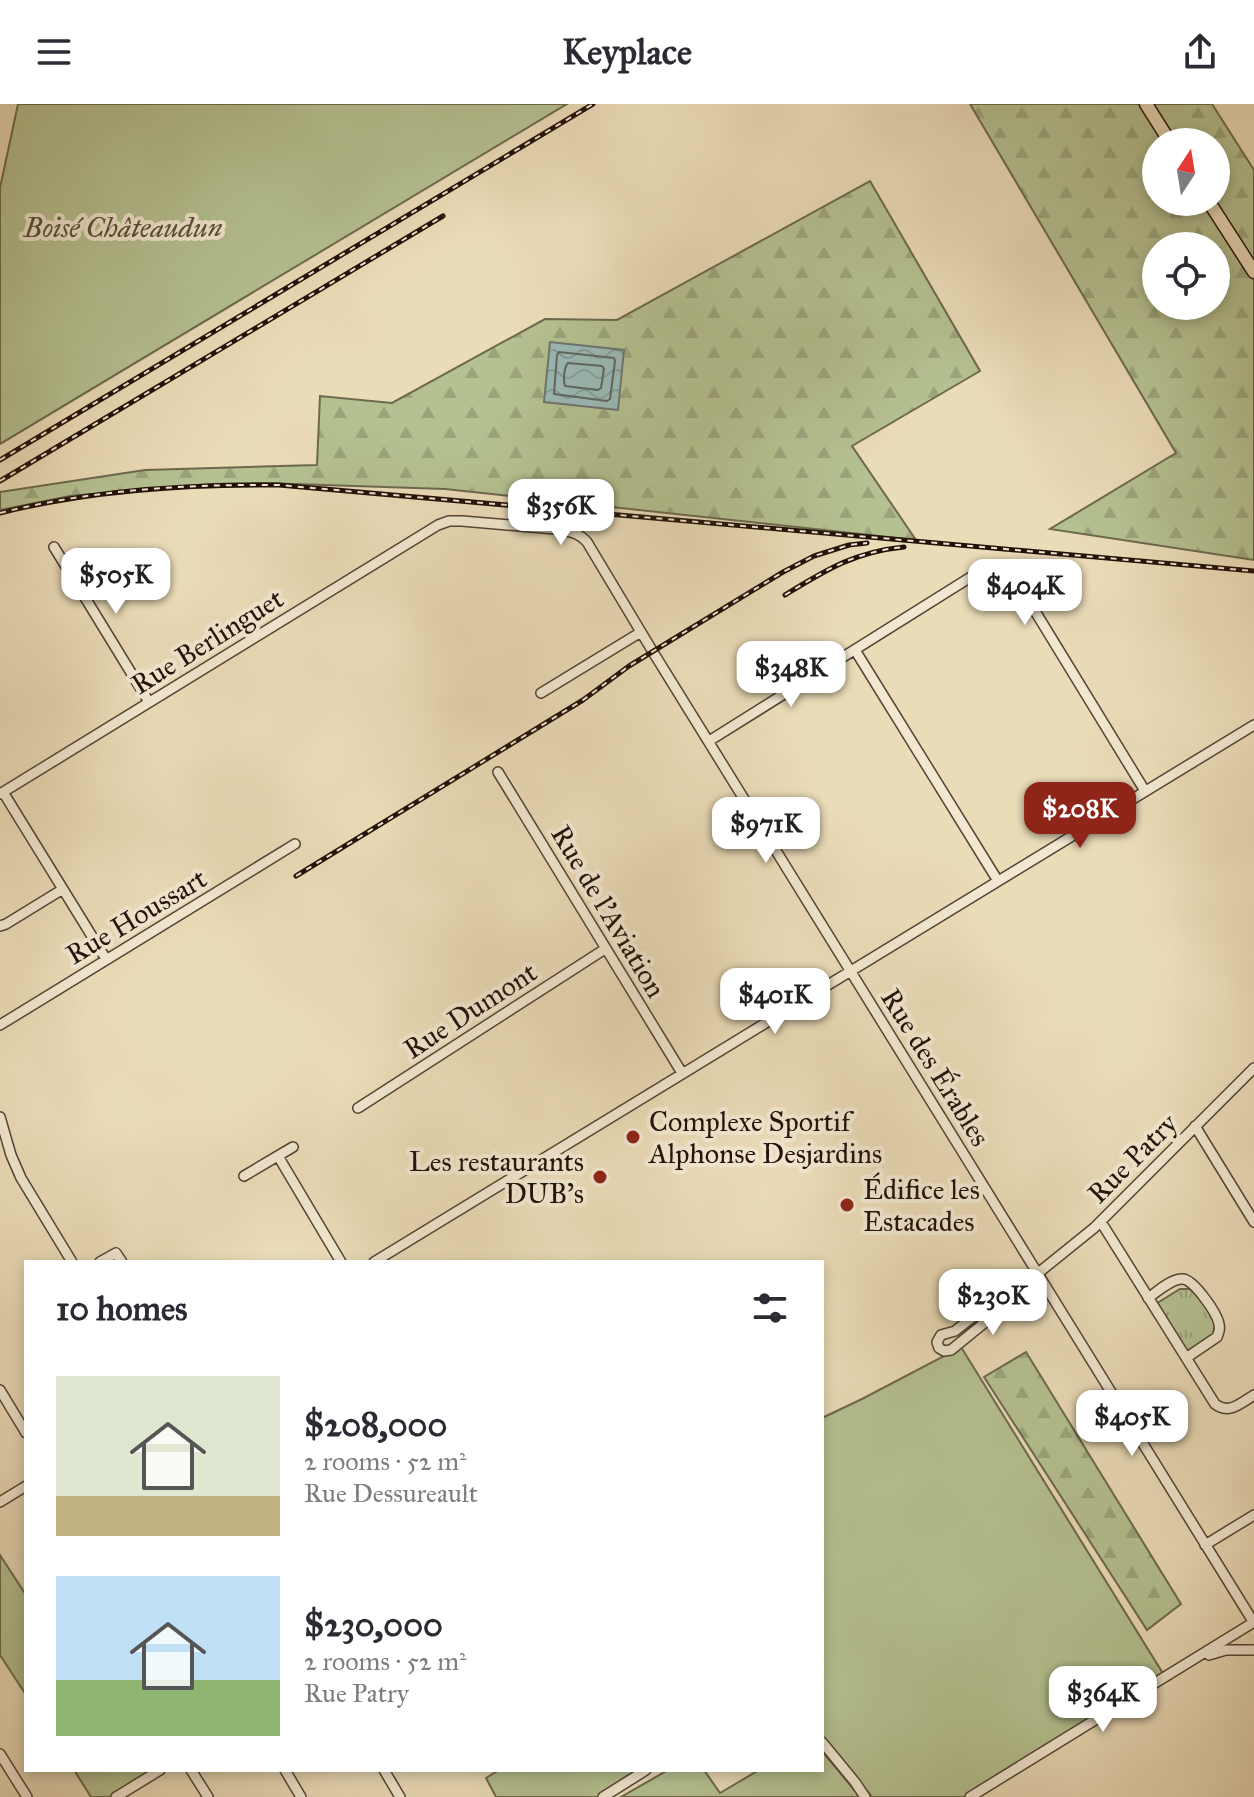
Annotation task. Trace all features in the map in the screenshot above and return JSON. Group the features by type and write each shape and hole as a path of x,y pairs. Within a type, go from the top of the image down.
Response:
{"main road":[{"path":"1146,104 1161,128"},
{"path":"1218,216 1254,272"}],"street":[{"name":"Rue des Érables","path":"438,525 462,521 555,529 568,531 587,542 1254,1623"},
{"name":"Rue Berlinguet","path":"2,793 438,525"},
{"path":"54,547 149,702"},
{"path":"709,741 974,575 989,570 1005,573 1019,585 1145,791"},
{"path":"541,693 641,632"},
{"path":"855,650 998,881"},
{"path":"377,1260 1254,725"},
{"name":"Rue de l'Aviation","path":"498,772 682,1073"},
{"path":"2,793 106,959"},
{"name":"Rue Houssart","path":"0,1025 295,844"},
{"path":"0,926 63,889"},
{"name":"Rue Dumont","path":"358,1108 605,949"},
{"name":"Rue Patry","path":"1037,1274 1013,1285 955,1331 941,1335 937,1342 939,1348 951,1350 1020,1294 1037,1274 1101,1222 1254,1068"},
{"path":"0,1117 17,1170 71,1260"},
{"path":"1195,1126 1254,1222"},
{"path":"244,1176 293,1147"},
{"path":"278,1156 340,1260"},
{"path":"1101,1222 1213,1402 1221,1409 1231,1409 1254,1395"},
{"path":"104,1260 116,1253 121,1260"},
{"path":"1148,1298 1174,1281 1186,1280 1195,1285 1216,1318 1219,1325 1217,1337 1186,1358"},
{"path":"0,1390 20,1413 24,1426"},
{"path":"0,1502 24,1487"},
{"path":"1205,1545 1254,1515"},
{"path":"970,1797 1254,1623"},
{"path":"1195,1659 1226,1650 1254,1650"},
{"path":"824,1744 865,1797"},
{"path":"0,1754 27,1797"},
{"path":"119,1796 157,1772"},
{"path":"192,1772 208,1797"},
{"path":"286,1772 301,1797"},
{"path":"385,1772 400,1797"},
{"path":"603,1797 643,1772"}],"green space":[{"name":"Boisé Châteaudun","path":"18,104 567,104 0,444 0,188"},
{"path":"970,104 1212,104 1227,128 1142,128 1142,216 1230,216 1230,132 1254,170 1254,560 1050,529 1176,453"},
{"path":"870,181 980,371 852,446 916,540 445,489 264,483 211,484 70,496 0,510 0,492 145,470 317,465 320,396 392,403 545,319 617,320"},
{"path":"1180,1289 1193,1289 1198,1294 1211,1312 1218,1332 1218,1339 1187,1358 1154,1305"},
{"path":"961,1347 1167,1680 976,1797 872,1797 824,1738 824,1417"},
{"path":"1026,1352 1181,1604 1147,1630 984,1377"},
{"path":"0,1555 24,1592 24,1692 0,1655"},
{"path":"824,1753 860,1797 621,1797 665,1772 705,1772 720,1793 756,1772 824,1772"},
{"path":"75,1772 156,1772 115,1797 91,1797"},
{"path":"496,1772 646,1772 602,1797 496,1797 486,1778"}],"water":[{"path":"550,342 624,350 618,410 544,402"}],"railway":[{"path":"0,460 593,104"},
{"path":"0,481 443,216"},
{"path":"0,513 69,499 138,490 279,485 1254,571"},
{"path":"296,876 583,700 629,666 783,572 814,556 867,543"},
{"path":"785,595 827,570 855,558 904,547"}],"place":[{"name":"Complexe Sportif Alphonse Desjardins","path":"633,1137"},
{"name":"Les restaurants DUB's","path":"600,1177"},
{"name":"Édifice les Estacades","path":"847,1205"}]}
